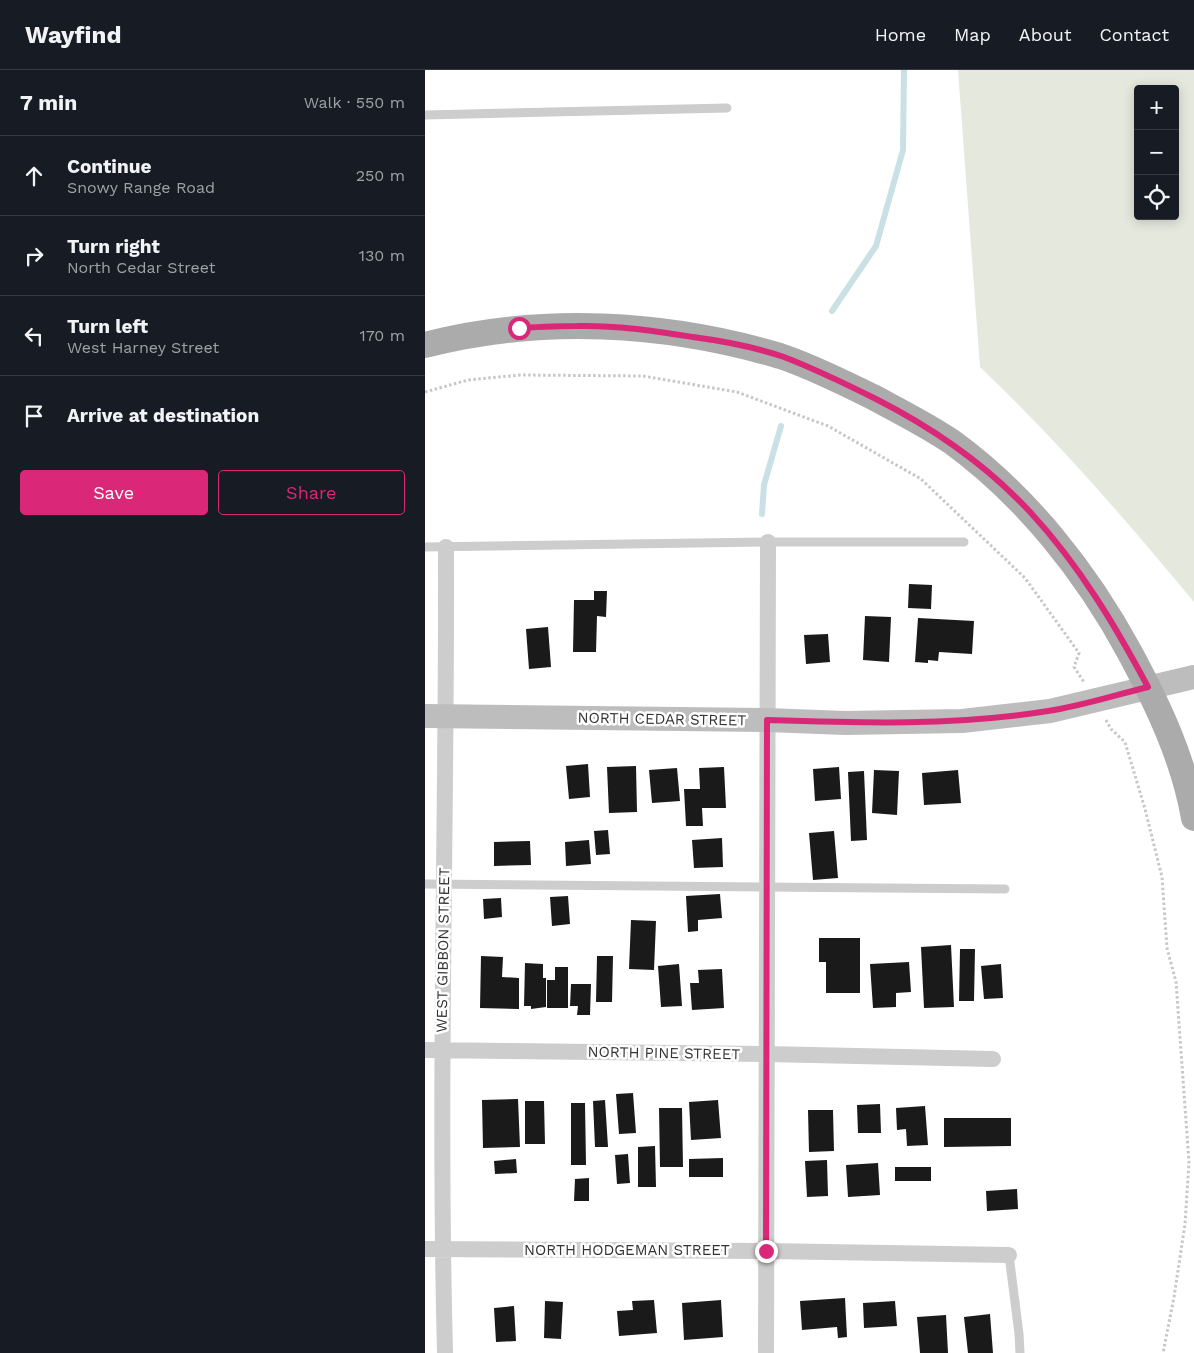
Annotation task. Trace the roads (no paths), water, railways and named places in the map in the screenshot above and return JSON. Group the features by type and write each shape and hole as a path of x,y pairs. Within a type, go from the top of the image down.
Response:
{"main road":[{"path":"425,345 453,338 519,328 577,326 656,331 724,341 783,357 845,384 895,408 951,442 1014,496 1042,526 1081,576 1121,637 1148,687 1178,758 1194,818"}],"street":[{"path":"766,1353 768,542"},
{"name":"WEST GIBBON STREET","path":"445,1353 442,1250 444,884 436,717 446,547"},
{"name":"NORTH CEDAR STREET","path":"436,717 767,720 845,723 999,718 1050,711 1194,677"},
{"name":"NORTH PINE STREET","path":"425,1050 993,1059"},
{"name":"NORTH HODGEMAN STREET","path":"425,1250 766,1251 1009,1255"}],"lane":[{"path":"425,115 727,108"},
{"path":"425,547 768,542 964,542"},
{"path":"425,884 1005,889"},
{"path":"1009,1255 1020,1353"}],"waterway":[{"path":"832,311 876,246 903,150 904,70"},
{"path":"762,514 764,485 781,426"}]}
